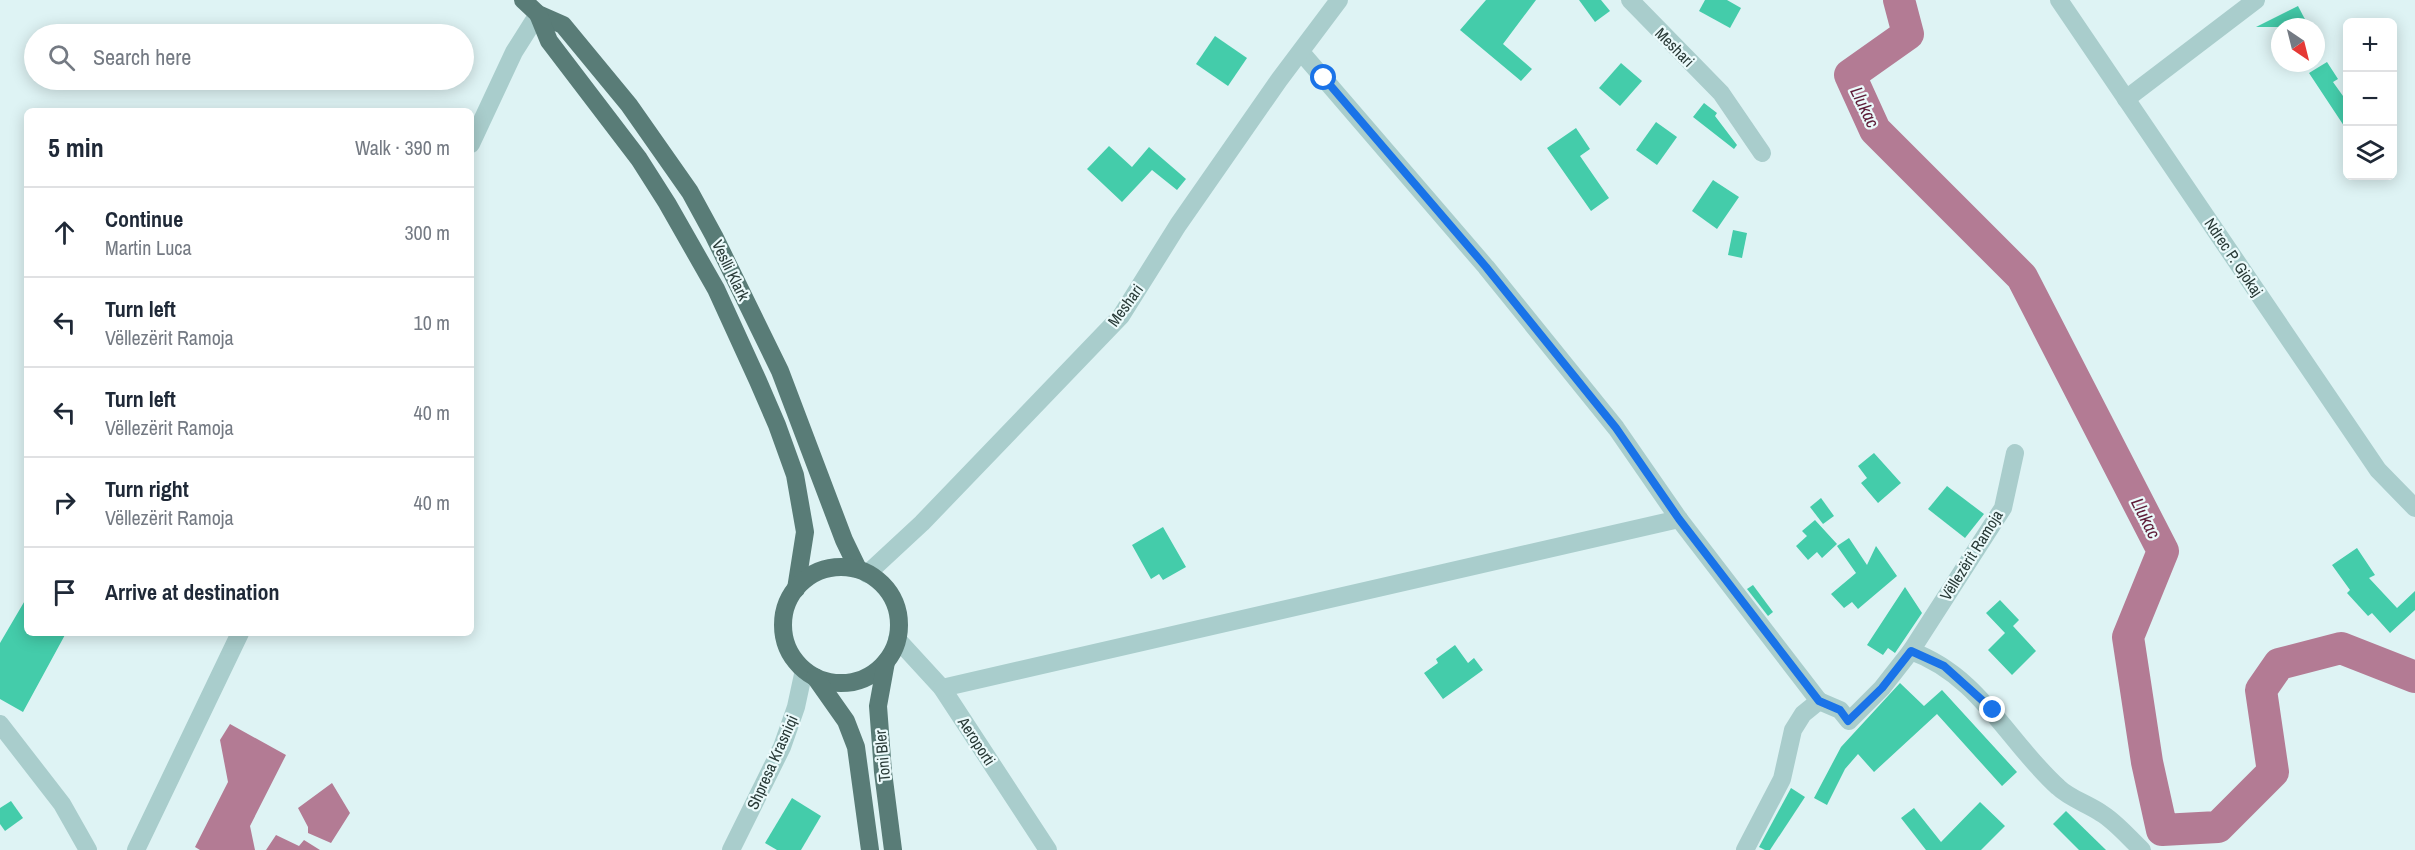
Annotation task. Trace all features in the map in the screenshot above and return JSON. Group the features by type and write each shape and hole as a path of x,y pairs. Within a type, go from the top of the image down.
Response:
{"main road":[{"name":"Veslli Klark","path":"523,0 538,14 563,25 629,105 690,192 780,371 840,531 862,572"},
{"name":"Veslli Klark","path":"538,14 549,41 616,127 667,203 716,289 758,381 777,425 797,486 805,532 796,589"},
{"path":"842,568 862,572 878,580 894,601 898,613 897,639 886,662 866,678 853,682 827,682 810,674 792,656 784,638 784,612 796,589 822,571 842,568"},
{"name":"Toni Bler","path":"886,662 878,706 893,850"},
{"name":"Toni Bler","path":"810,674 846,721 856,747 870,850"}],"street":[{"name":"Meshari","path":"862,572 922,523 1121,316 1178,225 1279,80 1339,0"},
{"name":"Meshari","path":"1630,0 1721,93 1762,153"},
{"name":"Ndrec P. Gjokaj","path":"2059,0 2378,470 2415,508"},
{"path":"2126,99 2256,0"},
{"path":"474,138 514,52 538,14"},
{"path":"1301,52 1507,294 1616,428 1679,519 1819,701 1803,714 1793,730 1782,779 1745,850"},
{"name":"Vëllezërit Ramoja","path":"1819,701 1840,710 1848,721 1882,688 1911,651 2003,508 2014,453"},
{"path":"942,688 1679,519"},
{"path":"136,850 239,636"},
{"name":"Aeroporti","path":"897,639 942,688 1048,850"},
{"path":"1911,651 1924,655 1951,672 1993,710 2060,790 2105,815 2142,850"},
{"name":"Shpresa Krasniqi","path":"731,850 782,747 810,674"},
{"path":"0,724 62,804 88,850"}],"shaded area":[{"path":"230,724 286,755 250,826 255,850 200,850 195,847 228,782 220,740"},
{"path":"332,783 350,813 331,843 308,833 308,827 298,808"},
{"path":"276,835 299,846 304,840 320,850 266,850"}],"building":[{"path":"1486,0 1536,0 1503,44 1532,69 1521,81 1460,30"},
{"path":"1579,0 1601,0 1610,11 1595,22"},
{"path":"1705,0 1727,0 1741,8 1730,28 1699,11"},
{"path":"2298,6 2304,18 2274,18"},
{"path":"2271,20 2271,27 2256,27"},
{"path":"1215,36 1247,58 1228,86 1196,64"},
{"path":"2327,62 2338,79 2333,82 2343,96 2343,124 2309,73 2325,72"},
{"path":"1621,63 1642,81 1620,106 1599,88"},
{"path":"1704,103 1717,113 1715,116 1737,145 1734,149 1693,117"},
{"path":"1656,122 1677,137 1657,165 1636,150"},
{"path":"1576,128 1590,149 1580,156 1609,198 1591,211 1547,148"},
{"path":"1109,146 1132,167 1149,147 1186,179 1177,190 1152,170 1122,202 1087,169"},
{"path":"1713,180 1739,197 1717,229 1692,211"},
{"path":"1733,230 1747,233 1742,258 1728,255"},
{"path":"1874,453 1901,483 1878,503 1861,483 1867,478 1858,466"},
{"path":"1947,486 1984,514 1965,538 1928,509"},
{"path":"1821,498 1834,516 1823,524 1810,507"},
{"path":"1815,520 1837,544 1822,558 1817,552 1808,560 1796,546 1807,536 1802,531"},
{"path":"1163,527 1186,567 1163,580 1159,574 1151,579 1132,545"},
{"path":"1849,538 1867,565 1876,546 1897,576 1858,609 1852,602 1844,608 1831,594 1856,573 1837,546"},
{"path":"2357,548 2375,575 2369,578 2397,608 2415,591 2415,610 2390,633 2372,613 2368,616 2347,593 2350,590 2332,565"},
{"path":"1753,585 1773,612 1768,616 1747,589"},
{"path":"1905,587 1922,613 1895,653 1888,648 1883,655 1867,645"},
{"path":"2000,600 2019,620 2013,626 2036,651 2012,675 1988,650 2005,633 1986,613"},
{"path":"24,602 24,636 64,636 23,712 0,699 0,643"},
{"path":"1455,645 1468,663 1474,658 1483,670 1443,699 1424,673 1438,663 1436,659"},
{"path":"1900,683 1924,706 1942,690 2017,772 2002,786 1937,714 1874,772 1858,754 1845,769 1827,805 1814,798 1841,747"},
{"path":"1791,788 1805,797 1770,850 1765,850 1759,847"},
{"path":"792,798 821,816 801,850 777,850 765,843"},
{"path":"11,801 23,818 5,831 0,824 0,808"},
{"path":"1980,802 2005,826 1981,850 1926,850 1901,818 1914,808 1941,842"},
{"path":"2066,811 2106,850 2079,850 2053,824"}],"waterway":[{"name":"Llukac","path":"1899,0 1908,34 1850,75 1875,130 2022,277 2163,551 2128,637 2147,762 2162,830 2218,827 2273,772 2261,690 2279,664 2341,648 2415,677"}],"route":[{"path":"1324,78 1486,267 1616,428 1679,519 1819,701 1840,710 1848,721 1882,688 1911,651 1944,666 1993,710"}]}
